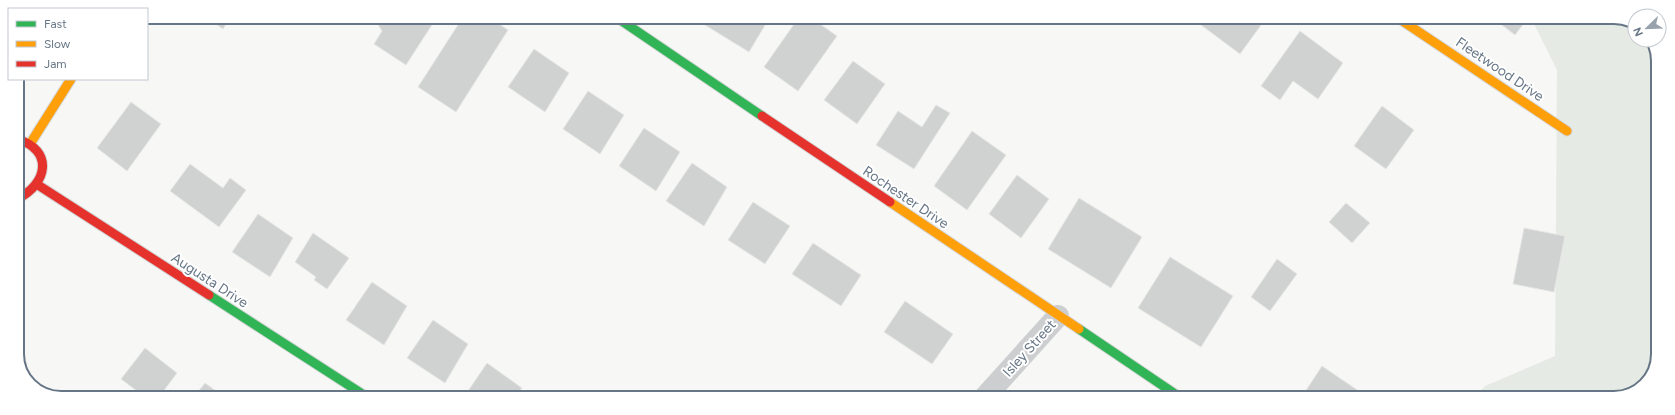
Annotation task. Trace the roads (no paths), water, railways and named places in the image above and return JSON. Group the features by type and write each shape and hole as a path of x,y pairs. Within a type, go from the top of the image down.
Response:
{"street":[{"name":"Rochester Drive","path":"626,24 1170,391"},
{"name":"Fleetwood Drive","path":"1407,24 1567,131"},
{"path":"30,144 70,80"},
{"path":"24,142 30,144 39,154 43,165 42,176 38,185 24,197"},
{"name":"Augusta Drive","path":"38,185 358,391"},
{"name":"Isley Street","path":"990,391 1058,316"}]}
